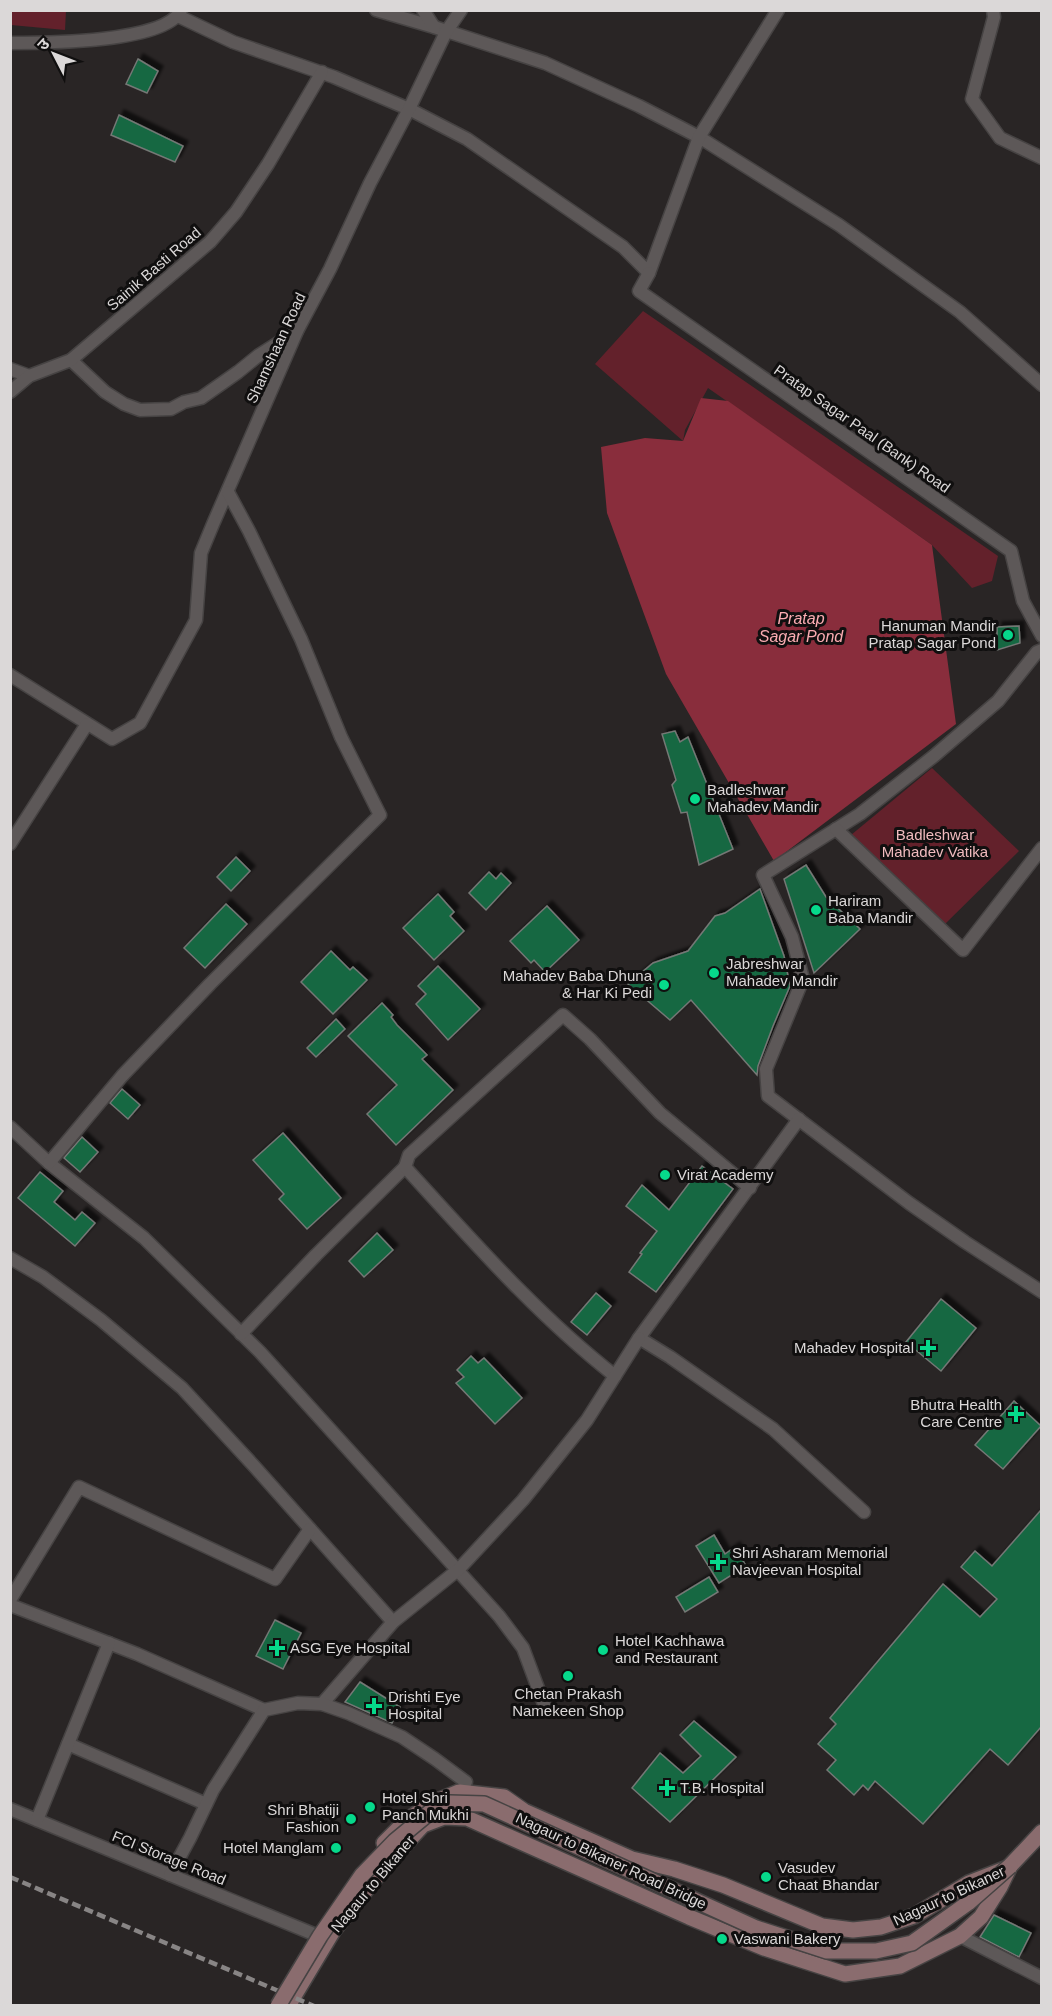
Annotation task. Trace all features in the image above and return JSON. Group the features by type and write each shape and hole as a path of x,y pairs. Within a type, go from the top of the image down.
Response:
{"main road":[{"name":"Nagaur to Bikaner","path":"270,2006 361,1869 381,1845 404,1823 430,1804 459,1792 504,1797 524,1811 632,1859 674,1869 723,1885 822,1926 853,1930 881,1927 914,1916 969,1883 1010,1866"},
{"name":"Nagaur to Bikaner Road Bridge","path":"278,2006 320,1936 362,1875 410,1827 435,1808 450,1803 484,1804 756,1928 826,1951 876,1951 912,1943 968,1903 1010,1866"},
{"name":"Nagaur to Bikaner","path":"288,2006 333,1931 385,1866 423,1825 444,1817 467,1818 764,1948 845,1974 900,1966 960,1936 981,1917 1010,1866"},
{"path":"1010,1866 1041,1832"}],"street":[{"path":"376,10 545,63 639,106 699,137 839,225 951,305 1041,385"},
{"path":"423,10 434,27"},
{"name":"Shamshaan Road","path":"87,724 112,739 140,723 196,620 201,554 297,331 330,269 370,183 446,32 461,10"},
{"path":"10,44 80,42 155,30 179,13 233,42 322,72 409,109 467,139 623,247 650,273 699,137 778,10"},
{"path":"993,10 994,17 972,99 1000,138 1041,158"},
{"name":"Sainik Basti Road","path":"10,392 29,376 71,360 198,253 229,220 268,164 322,72"},
{"name":"Pratap Sagar Paal (Bank) Road","path":"650,273 639,291 1011,551 1023,601 1041,636"},
{"path":"71,360 105,392 124,404 140,410 171,409 184,402 201,398 259,354 297,331"},
{"path":"10,369 29,376"},
{"path":"49,1163 122,1076 380,815 341,737 302,639 228,492"},
{"path":"1041,650 998,701 934,756 860,814 763,875 792,938 803,979 766,1069 768,1096 909,1203 1041,1292"},
{"path":"10,675 87,724 10,844"},
{"path":"836,829 963,950 1041,848"},
{"path":"241,1334 405,1167 409,1155 563,1015 590,1039 660,1113 750,1188"},
{"path":"322,1704 393,1622 459,1569 530,1491 587,1420 639,1338 799,1119"},
{"path":"10,1127 49,1163 144,1238 241,1334 459,1569 500,1616 523,1648 545,1707"},
{"path":"405,1167 531,1302 615,1376"},
{"path":"10,1258 43,1277 101,1320 182,1388 393,1622"},
{"path":"639,1338 773,1429 864,1512"},
{"path":"10,1600 79,1487 275,1579 310,1529"},
{"path":"10,1605 109,1643 264,1710 298,1703 322,1704 402,1737 466,1782"},
{"path":"36,1820 109,1643"},
{"path":"170,1875 213,1790 264,1710"},
{"path":"68,1743 206,1804"},
{"name":"FCI Storage Road","path":"10,1809 316,1935"},
{"path":"960,1936 1041,1978"}],"green space":[{"path":"10,11 66,11 65,30 11,25"},
{"path":"643,311 998,556 992,581 972,588 932,545 708,388 685,430 683,441 595,364"},
{"name":"Badleshwar Mahadev Vatika","path":"932,768 1019,851 944,925 851,835"}],"water":[{"name":"Pratap Sagar Pond","path":"701,398 728,401 932,545 956,724 774,861 666,674 607,513 601,447 645,438 683,441"}],"building":[{"path":"138,59 158,71 147,93 126,84"},
{"path":"119,115 183,146 175,162 111,135"},
{"name":"Hanuman Mandir Pratap Sagar Pond","path":"1019,626 1020,643 997,650 997,627"},
{"name":"Badleshwar Mahadev Mandir","path":"675,731 680,742 688,737 733,849 699,865 687,812 681,813 672,785 676,780 662,734"},
{"path":"236,857 250,871 231,891 217,877"},
{"name":"Hariram Baba Mandir","path":"806,865 826,897 860,929 814,973 784,879"},
{"path":"489,872 496,879 501,873 511,883 486,910 469,893"},
{"name":"Jabreshwar Mahadev Mandir","path":"760,889 784,956 790,986 758,1066 757,1075 691,1000 670,1020 628,984 653,963 688,951 715,916 725,913"},
{"path":"438,894 454,912 450,916 464,931 434,960 403,928"},
{"path":"226,904 247,924 205,968 184,948"},
{"path":"547,906 579,940 545,972 534,960 531,963 510,941"},
{"path":"331,951 350,970 353,967 367,980 333,1014 301,982"},
{"path":"438,966 480,1009 448,1040 416,1004 426,994 418,986"},
{"path":"382,1003 393,1015 391,1017 397,1025 427,1055 422,1059 453,1090 396,1145 367,1114 397,1085 348,1036"},
{"path":"336,1019 345,1029 316,1057 307,1048"},
{"path":"122,1089 140,1105 128,1119 110,1103"},
{"path":"283,1133 341,1198 307,1229 279,1199 284,1194 253,1160"},
{"path":"82,1137 98,1152 80,1172 64,1158"},
{"path":"702,1166 733,1189 656,1292 629,1272 657,1231 626,1206 642,1185 669,1210"},
{"path":"40,1172 63,1191 54,1202 75,1220 82,1212 95,1223 75,1246 18,1198"},
{"path":"377,1233 393,1250 364,1277 349,1261"},
{"path":"596,1293 611,1306 587,1335 571,1322"},
{"path":"941,1299 976,1328 941,1371 906,1342"},
{"path":"471,1356 478,1363 484,1358 522,1398 495,1424 456,1383 464,1377 457,1370"},
{"path":"1014,1401 1041,1426 1003,1469 975,1445"},
{"path":"1041,1510 1041,1727 1008,1765 990,1749 923,1824 875,1781 868,1790 863,1785 854,1795 827,1770 836,1760 818,1744 836,1724 830,1718 943,1584 980,1617 997,1599 961,1567 975,1551 992,1566"},
{"path":"714,1535 725,1554 735,1547 746,1566 719,1583 696,1546"},
{"path":"709,1577 718,1592 685,1612 676,1597"},
{"path":"275,1620 301,1633 283,1669 256,1656"},
{"path":"360,1682 400,1707 392,1723 345,1702"},
{"path":"694,1721 736,1757 670,1822 632,1788 660,1753 683,1773 701,1756 680,1735"},
{"path":"994,1915 1031,1933 1019,1957 980,1937"}],"railway":[{"path":"10,1877 314,2006"}],"place":[{"name":"Hanuman Mandir Pratap Sagar Pond","path":"1008,635"},
{"name":"Badleshwar Mahadev Mandir","path":"695,799"},
{"name":"Hariram Baba Mandir","path":"816,910"},
{"name":"Jabreshwar Mahadev Mandir","path":"714,973"},
{"name":"Mahadev Baba Dhuna & Har Ki Pedi","path":"664,985"},
{"name":"Virat Academy","path":"665,1175"},
{"name":"Mahadev Hospital","path":"928,1348"},
{"name":"Bhutra Health Care Centre","path":"1016,1414"},
{"name":"Shri Asharam Memorial Navjeevan Hospital","path":"718,1562"},
{"name":"ASG Eye Hospital","path":"277,1648"},
{"name":"Hotel Kachhawa and Restaurant","path":"603,1650"},
{"name":"Chetan Prakash Namekeen Shop","path":"568,1676"},
{"name":"Drishti Eye Hospital","path":"374,1706"},
{"name":"T.B. Hospital","path":"667,1788"},
{"name":"Hotel Shri Panch Mukhi","path":"370,1807"},
{"name":"Shri Bhatiji Fashion","path":"351,1819"},
{"name":"Hotel Manglam","path":"336,1848"},
{"name":"Vasudev Chaat Bhandar","path":"766,1877"},
{"name":"Vaswani Bakery","path":"722,1939"}]}
